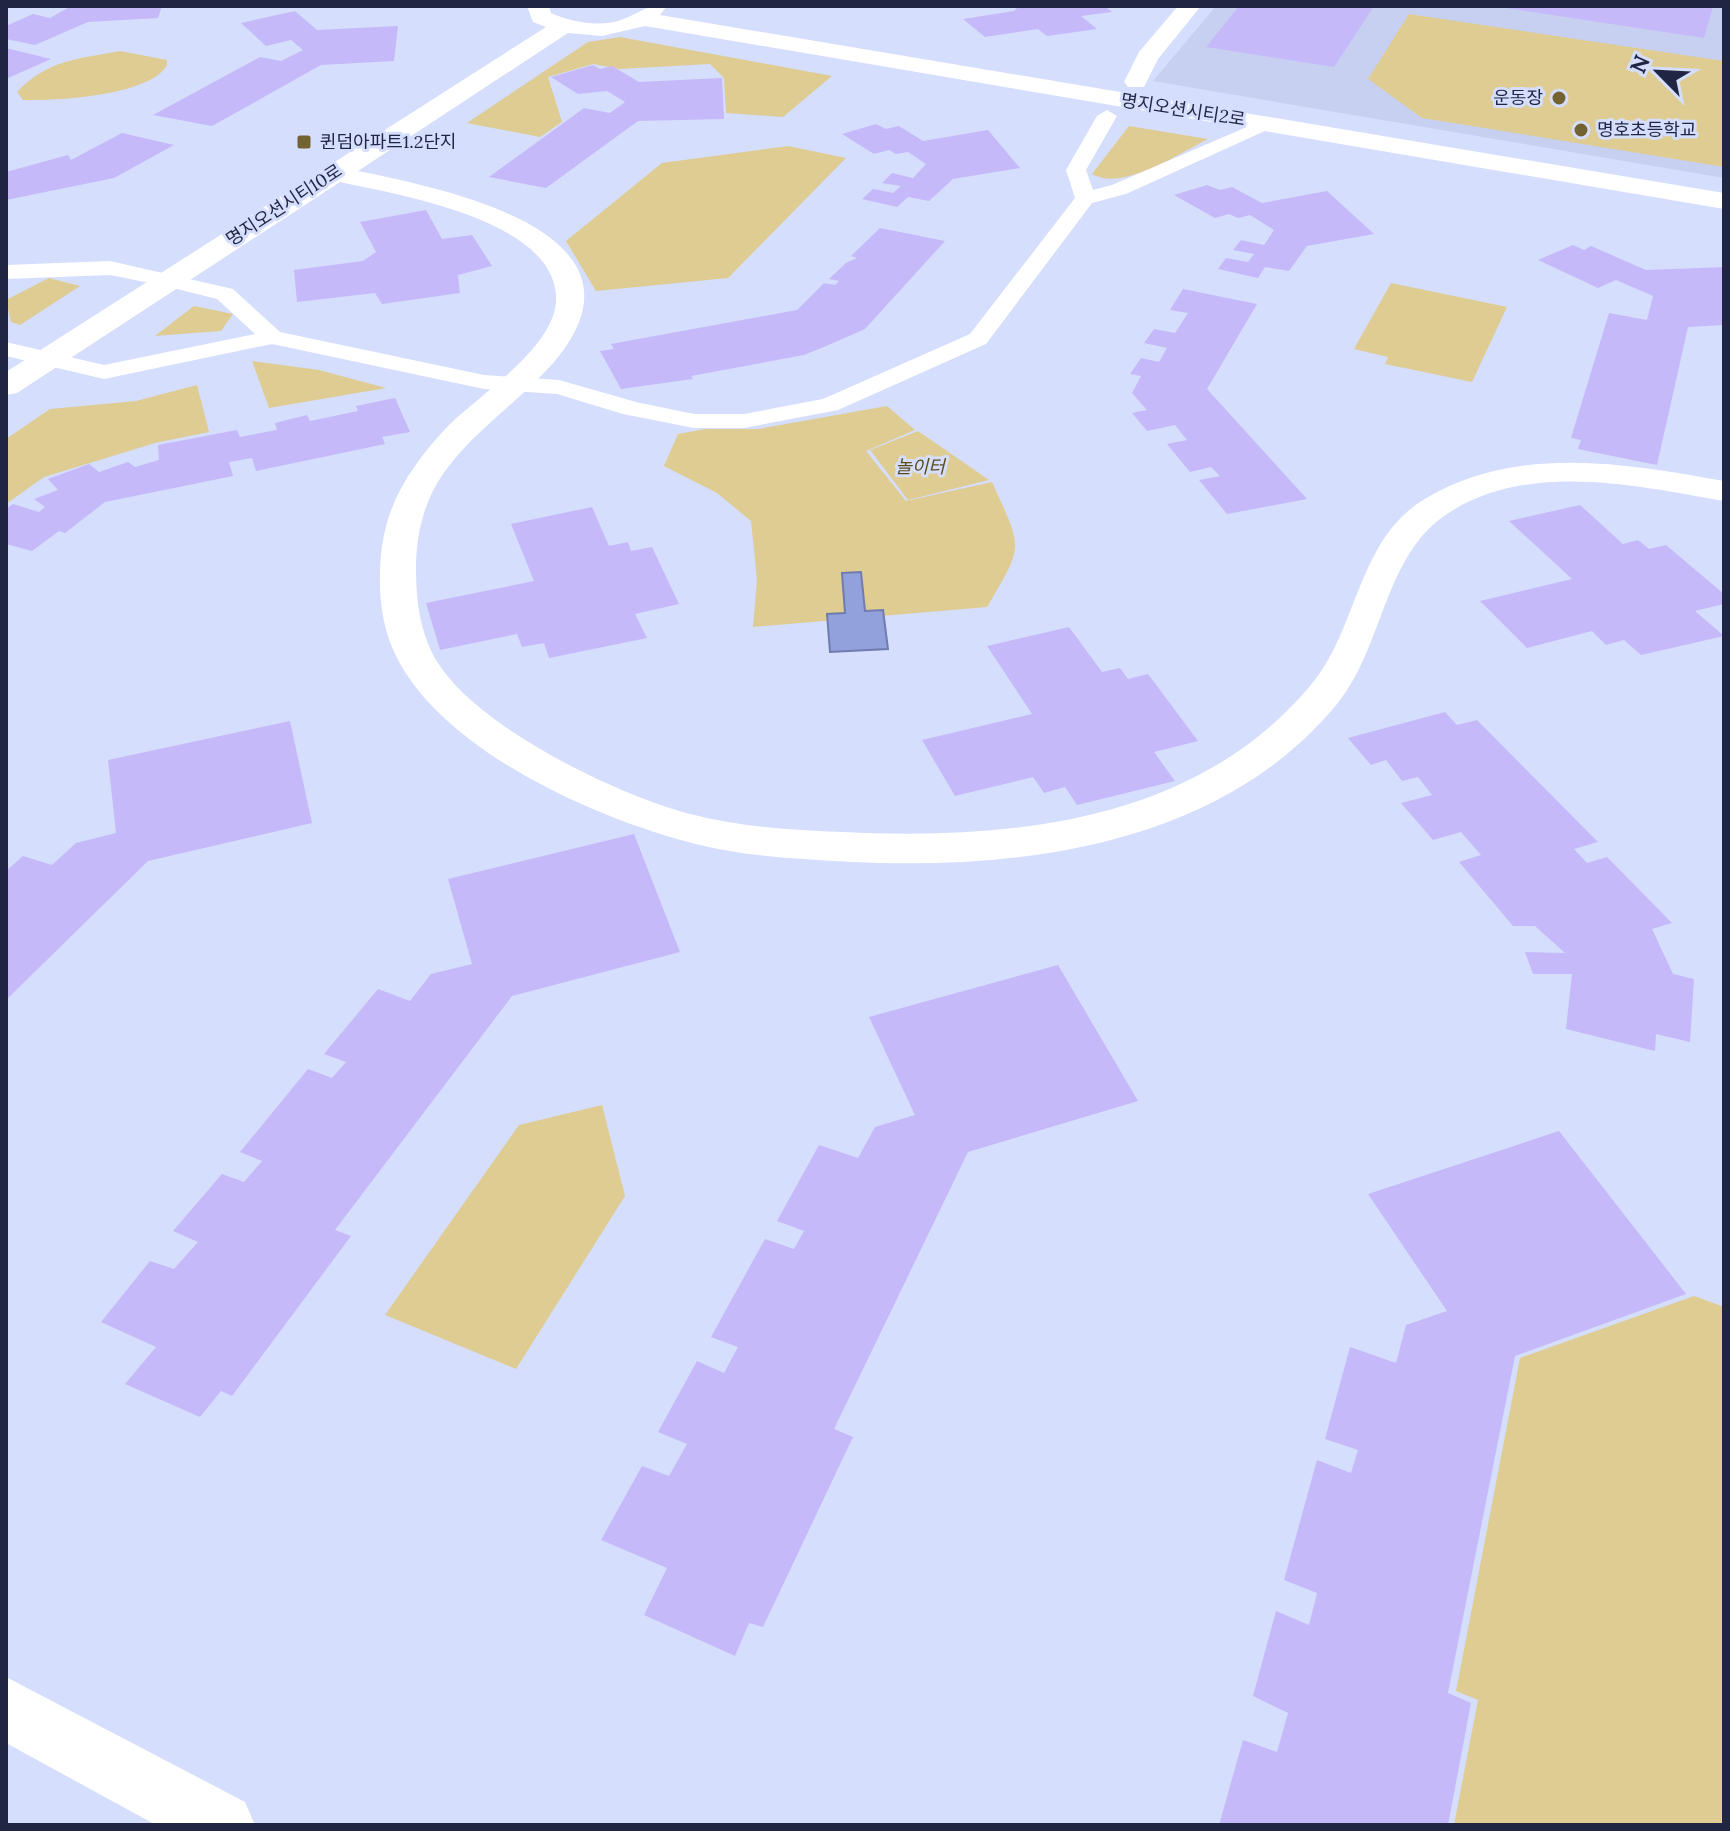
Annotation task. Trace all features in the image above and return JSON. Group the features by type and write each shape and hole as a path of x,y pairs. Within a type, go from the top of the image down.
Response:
{"street":[{"path":"538,6 541,17 564,26 610,28 649,12"},
{"path":"1136,82 1147,57 1190,6"},
{"name":"명지오션시티2로","path":"649,12 1270,124 1724,201"},
{"name":"명지오션시티10로","path":"6,386 564,26"},
{"path":"333,173 460,203 500,217 530,234 551,253 572,297 562,326 537,365 465,427 420,483 402,521 398,596 406,639 427,677 460,711 547,771 603,800 717,835 758,842 860,849 952,849 1033,841 1140,817 1222,783 1291,730 1322,698 1355,646 1374,591 1400,539 1423,515 1462,492 1498,479 1569,472 1724,491"},
{"path":"6,1709 222,1825"}],"lane":[{"path":"1085,198 1076,170 1107,116"},
{"path":"6,349 104,372 272,337 484,382 559,387 632,409 694,421 744,421 788,415 869,390 978,339 1085,198 1119,190 1270,124"},
{"path":"6,272 110,268 169,280 225,294 272,337"}],"shaded area":[{"name":"명호초등학교","path":"1216,6 1724,6 1724,178 1153,81"}],"green space":[{"name":"운동장","path":"1409,14 1724,61 1724,167 1422,118 1368,79"},
{"path":"620,37 832,76 783,117 726,113 724,78 710,64 620,69 593,64 548,77 562,122 540,137 467,123 588,42"},
{"path":"120,51 167,60 167,65 142,84 101,94 23,100 17,92 40,73 64,62"},
{"path":"1129,126 1208,139 1135,175 1104,178 1092,174"},
{"path":"788,146 846,158 728,278 596,291 566,241 662,163"},
{"path":"49,278 80,286 20,325 11,322 6,300"},
{"path":"1391,283 1507,307 1472,382 1385,364 1388,357 1354,349"},
{"path":"194,306 233,314 221,331 155,336"},
{"path":"252,361 319,370 386,388 269,408"},
{"path":"197,385 209,432 155,443 44,477 6,504 6,439 50,409 136,401"},
{"path":"887,406 915,430 866,451 906,501 992,482 1014,534 1015,546 1008,570 987,607 753,627 757,580 751,521 717,493 664,466 678,434 705,429 758,429"},
{"name":"놀이터","path":"918,431 989,480 908,500 870,450"},
{"path":"602,1105 625,1196 516,1369 385,1315 519,1125"},
{"path":"1694,1296 1724,1307 1724,1825 1454,1825 1478,1700 1456,1691 1520,1358"}],"water":[{"path":"861,572 865,611 883,610 888,649 830,652 827,614 845,613 842,573"}],"building":[{"path":"71,6 162,6 158,18 88,22 35,45 6,39 6,26 33,14 50,18"},
{"path":"1019,6 1105,6 1112,12 1081,16 1097,29 1047,36 1038,29 985,37 963,19 1014,11"},
{"path":"1239,6 1374,6 1334,67 1206,47"},
{"path":"1493,6 1627,7 1713,6 1704,38"},
{"path":"295,11 317,30 398,26 394,61 321,65 212,126 153,115 260,57 281,61 303,50 291,40 266,46 241,23"},
{"path":"6,48 51,59 6,79"},
{"path":"593,65 600,69 612,66 639,82 722,78 724,119 638,121 546,188 489,177 584,108 610,113 625,102 607,91 578,94 551,77"},
{"path":"876,124 886,129 899,126 923,141 988,130 1020,168 953,179 929,201 908,197 897,207 862,199 873,189 893,193 901,186 882,183 892,173 913,178 926,164 908,152 896,154 889,150 874,154 842,134"},
{"path":"122,133 174,145 114,178 6,200 6,172 68,155 71,160"},
{"path":"1207,185 1220,190 1232,187 1262,203 1327,191 1374,234 1307,246 1289,271 1265,267 1258,278 1218,269 1226,258 1248,262 1254,254 1233,250 1241,240 1264,245 1274,230 1250,215 1238,218 1229,214 1215,218 1174,195"},
{"path":"426,210 442,239 472,235 492,266 458,275 460,293 382,304 375,293 297,302 294,270 363,261 376,252 360,222"},
{"path":"880,228 945,241 865,329 804,355 691,376 693,379 621,389 600,351 614,349 611,344 797,310 824,283 835,285 839,281 829,279 846,263 857,258 851,256"},
{"path":"1573,245 1584,250 1591,246 1646,270 1724,267 1724,325 1688,327 1657,465 1578,449 1581,440 1571,438 1609,313 1647,320 1653,296 1616,280 1598,288 1538,260"},
{"path":"1183,289 1257,304 1207,389 1307,499 1227,514 1199,480 1220,476 1211,467 1190,472 1167,444 1187,440 1175,425 1147,431 1132,413 1147,410 1132,393 1141,376 1130,374 1141,358 1159,362 1167,348 1144,343 1154,329 1175,333 1188,313 1170,310"},
{"path":"395,398 410,432 382,437 385,444 256,471 252,458 229,462 233,476 105,502 65,533 59,531 32,551 6,544 6,509 13,504 39,512 45,507 34,499 58,490 48,479 89,464 99,472 128,462 135,467 159,460 158,445 237,430 240,437 277,430 275,423 307,415 310,421 358,411 356,406"},
{"path":"1580,505 1623,544 1638,540 1649,549 1666,545 1724,594 1724,604 1695,611 1724,636 1641,655 1624,640 1606,645 1592,631 1527,648 1480,601 1572,579 1509,521"},
{"path":"592,507 609,546 628,542 631,551 652,547 679,604 635,614 647,638 549,658 544,643 522,647 517,634 440,650 426,603 534,581 511,524"},
{"path":"1069,627 1102,672 1120,668 1128,679 1148,674 1198,741 1154,752 1175,781 1077,805 1065,787 1044,793 1033,777 955,796 922,740 1032,714 987,646"},
{"path":"1445,712 1457,725 1477,720 1598,842 1574,849 1587,863 1607,857 1672,923 1652,929 1673,974 1694,979 1690,1042 1656,1034 1655,1051 1566,1029 1572,974 1533,974 1525,952 1565,953 1535,926 1513,926 1459,862 1481,855 1461,832 1433,840 1401,803 1432,795 1418,777 1402,781 1386,760 1371,765 1348,738"},
{"path":"290,721 312,823 148,861 6,1000 6,871 23,856 52,865 76,843 116,833 108,760"},
{"path":"634,834 680,952 512,996 335,1230 351,1236 232,1396 221,1391 200,1417 125,1384 156,1347 101,1322 150,1261 174,1269 198,1242 173,1231 222,1174 244,1182 262,1161 240,1152 308,1069 332,1078 346,1062 324,1054 378,989 410,1001 431,974 472,964 448,879"},
{"path":"1058,965 1138,1101 968,1152 834,1429 853,1437 763,1627 749,1623 735,1656 644,1615 667,1568 601,1540 642,1466 669,1476 687,1444 658,1432 697,1361 724,1373 738,1347 711,1337 765,1239 794,1249 804,1231 777,1221 819,1145 858,1158 875,1127 915,1115 869,1017"},
{"path":"1559,1131 1686,1294 1515,1356 1448,1693 1471,1703 1448,1825 1219,1825 1243,1740 1277,1752 1288,1713 1253,1696 1276,1611 1309,1625 1317,1593 1284,1580 1317,1460 1351,1473 1358,1450 1325,1439 1350,1347 1396,1363 1406,1325 1447,1311 1368,1194"}],"place":[{"name":"운동장","path":"1559,98"},
{"name":"명호초등학교","path":"1581,130"},
{"name":"퀸덤아파트1.2단지","path":"304,142"}]}
